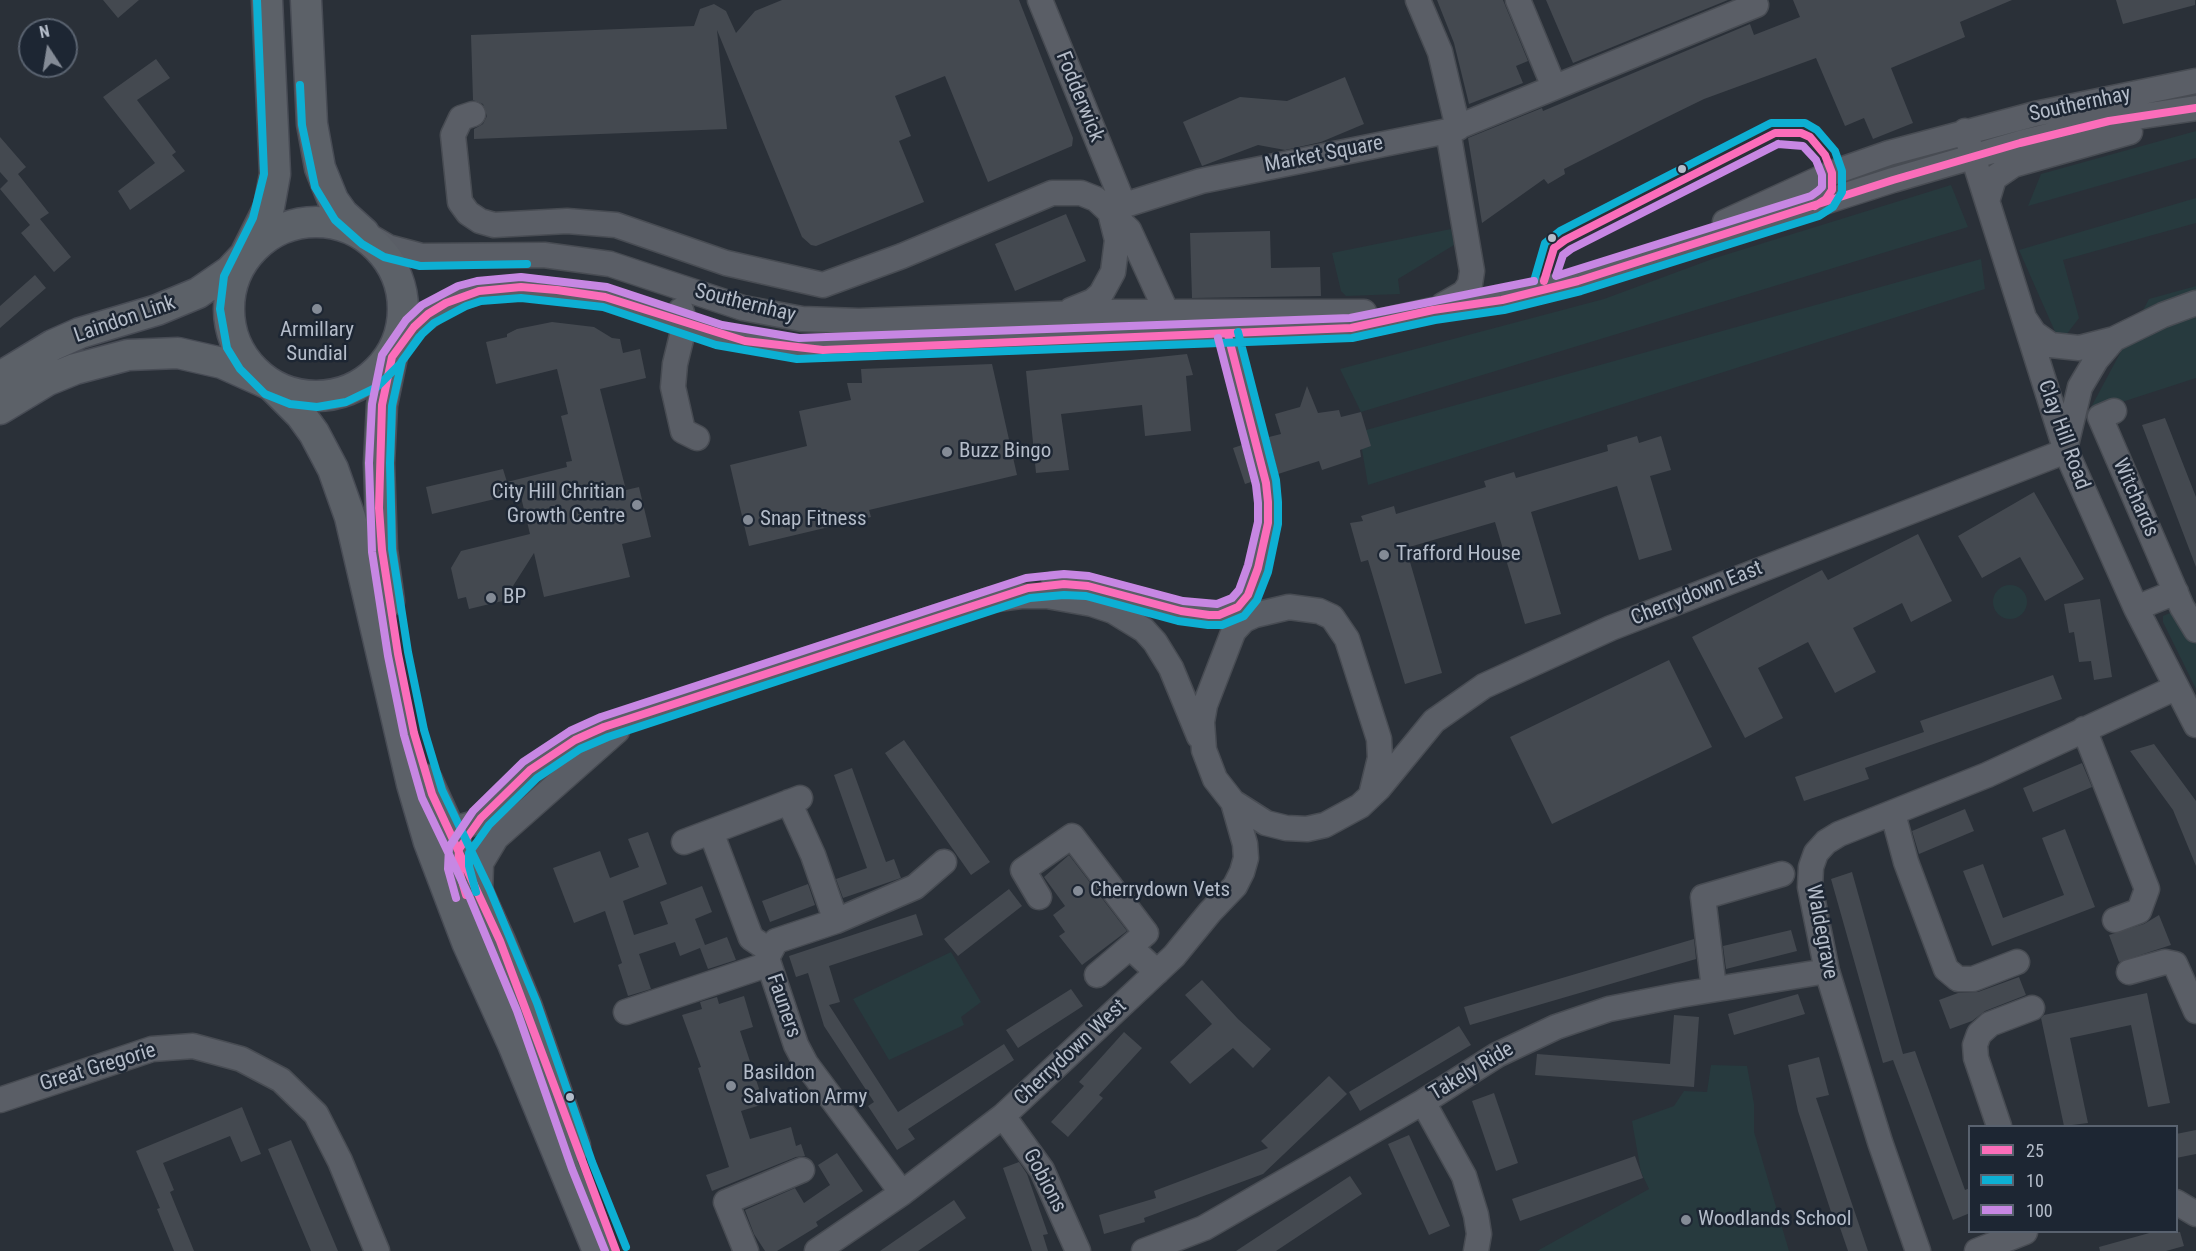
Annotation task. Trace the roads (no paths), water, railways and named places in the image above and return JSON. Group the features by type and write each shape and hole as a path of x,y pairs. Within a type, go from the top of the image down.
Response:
{"main road":[{"path":"267,0 275,174 269,207 236,272 231,294 232,330 248,362 301,415 314,433 342,491 363,567 419,812 468,942 513,1044 598,1251"},
{"path":"306,0 312,124 320,168 325,183 343,214 369,236 388,261 398,289 401,315 382,405 379,508 382,550 398,654 414,733 427,780 480,894 527,1007 582,1166 616,1251"},
{"path":"245,255 267,237 303,224 335,225 369,236"},
{"name":"Laindon Link","path":"0,377 44,350 80,333 157,310 198,293 230,271 245,255"},
{"name":"Laindon Link","path":"0,409 48,380 75,369 120,357 155,352 200,356 222,363 271,385"},
{"path":"271,385 303,396 342,392 371,378 392,357"}],"street":[{"name":"Fodderwick","path":"1040,0 1114,201 1136,243 1167,313"},
{"path":"1418,0 1440,52 1472,271 1470,284 1464,293 1433,310"},
{"path":"1518,0 1554,87"},
{"name":"Market Square","path":"1114,201 1323,154 1453,129 1756,5"},
{"name":"Southernhay","path":"1636,263 1832,173 1965,132 2088,101 2196,81"},
{"name":"Southernhay","path":"392,357 414,327 428,314 462,296 500,288 557,290 605,297 745,341 823,350 1228,335 1351,328 1433,310 1502,300 1636,263 1882,183 2020,142 2109,122 2196,108"},
{"name":"Southernhay","path":"1988,198 1994,178 2013,165 2196,112"},
{"path":"473,114 461,118 453,135 460,202 468,213 480,221 494,225 549,221 616,225 726,263 823,285 894,260 1052,193 1080,193 1096,199 1114,201"},
{"name":"Southernhay","path":"1965,132 1979,143 1988,145 2020,142"},
{"name":"Clay Hill Road","path":"1965,132 1988,198 2066,451 2136,608 2175,688 2196,725"},
{"name":"Fodderwick","path":"1057,313 1093,301 1108,284 1116,256 1114,201"},
{"name":"Southernhay","path":"369,236 388,247 422,256 544,255 610,264 734,305 796,318 859,321 1057,313 1247,314 1433,310"},
{"name":"Southernhay","path":"544,255 604,273 672,301 680,307 685,324"},
{"path":"2021,311 2034,333 2058,347 2088,347 2114,339 2163,315 2196,303"},
{"path":"1146,338 1164,332 1168,327 1167,313"},
{"path":"1202,313 1217,320 1228,335 1266,483 1268,502 1264,547 1248,595 1205,705 1202,722 1204,750"},
{"path":"1228,335 1233,322 1247,314"},
{"path":"685,324 673,376 686,438"},
{"path":"2066,451 2069,424 2080,387 2096,360 2114,339"},
{"name":"Witchards","path":"2114,411 2100,417 2176,592 2196,630"},
{"name":"Cherrydown East","path":"988,600 1021,596 1068,599 1113,611 1132,622 1155,642 1171,668 1215,779 1233,802 1266,823 1307,830 1340,819 1369,799 1434,721 1484,686 1611,628 2066,451"},
{"path":"513,1044 503,989 464,890 458,867 459,849 482,818 530,770 553,753 604,727 1028,588 1064,584 1099,588 1181,611 1218,615 1238,607 1248,595"},
{"path":"2136,608 2176,592"},
{"path":"1231,634 1238,626 1256,615 1289,607 1319,611 1332,617 1340,627 1364,687 1379,739 1378,770 1369,799"},
{"name":"Waldegrave","path":"1918,1251 1880,1142 1827,971 1810,887 1811,867 1816,853 1826,842 1839,834 1988,775 2175,688"},
{"path":"480,894 481,863 507,827 611,736 653,711"},
{"path":"2084,729 2147,889 2139,910 2115,920"},
{"path":"684,842 795,800 836,921"},
{"name":"Cherrydown West","path":"817,1251 902,1193 1003,1116 1157,972 1235,886 1242,872 1246,858 1245,844 1233,802"},
{"path":"442,814 452,825 460,827 475,823 482,818"},
{"path":"1893,814 1906,862 1946,969 1958,979 1973,979 2017,962"},
{"path":"626,1012 769,957 751,938 711,832"},
{"path":"1039,897 1023,870 1072,836 1146,933 1097,975"},
{"name":"Fauners","path":"902,1193 806,1064 796,1045 769,957 776,941 836,921 915,887 944,862"},
{"path":"1714,989 1703,897 1782,874"},
{"path":"1130,947 1157,972"},
{"path":"2129,972 2165,962 2175,964 2196,1011"},
{"name":"Takely Ride","path":"1144,1251 1204,1228 1424,1102 1497,1054 1556,1027 1610,1009 1827,971"},
{"path":"1999,1125 1976,1058 1975,1045 1979,1034 1990,1024 2032,1008"},
{"name":"Great Gregorie","path":"0,1100 152,1049 193,1046 241,1059 281,1080 316,1114 340,1161 377,1251"},
{"path":"1424,1102 1464,1176 1476,1215 1479,1234 1476,1251"},
{"name":"Gobions","path":"1003,1116 1042,1170 1078,1251"},
{"path":"746,1251 726,1202 802,1170"},
{"path":"2178,1203 2196,1214"},
{"path":"1977,1251 2022,1233"}],"place":[{"name":"Armillary Sundial","path":"317,309"},
{"name":"Buzz Bingo","path":"947,452"},
{"name":"City Hill Chritian Growth Centre","path":"637,505"},
{"name":"Snap Fitness","path":"748,520"},
{"name":"Trafford House","path":"1384,555"},
{"name":"BP","path":"491,598"},
{"name":"Cherrydown Vets","path":"1078,891"},
{"name":"Basildon Salvation Army","path":"731,1086"},
{"name":"Woodlands School","path":"1686,1220"}]}
